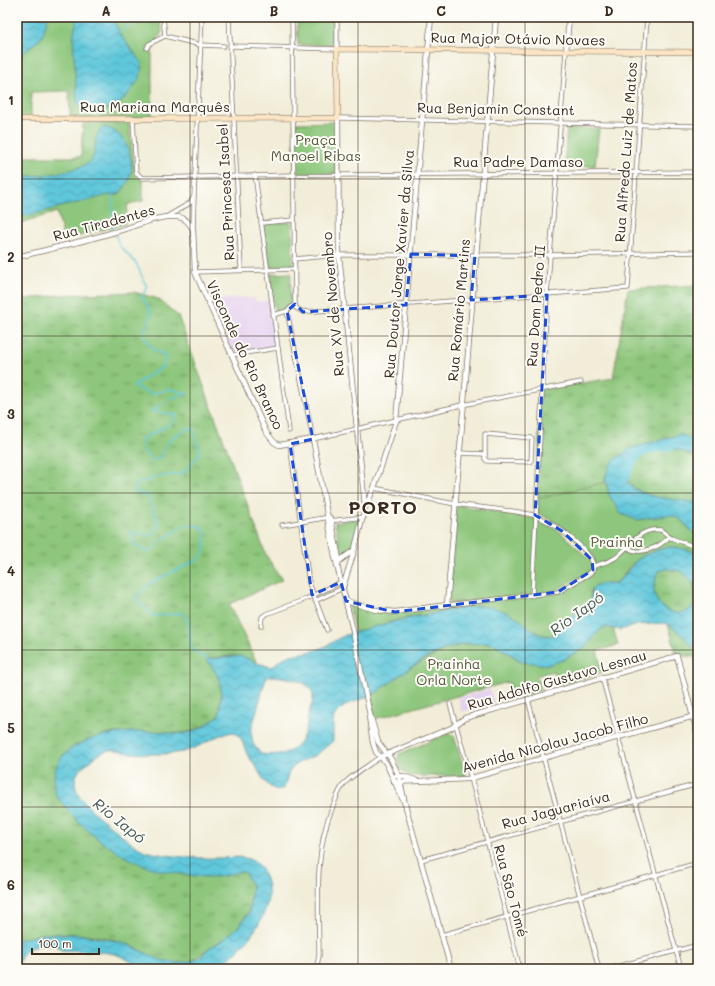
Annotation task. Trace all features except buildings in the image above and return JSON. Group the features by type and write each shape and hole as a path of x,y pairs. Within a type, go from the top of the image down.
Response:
{"main road":[{"name":"Rua Major Otávio Novaes","path":"338,49 698,52"},
{"name":"Rua XV de Novembro","path":"338,49 338,118"},
{"name":"Rua Mariana Marquês","path":"17,119 293,118"},
{"name":"Rua Benjamin Constant","path":"293,118 338,118"}],"street":[{"path":"163,17 165,36"},
{"path":"202,17 193,229 195,272 241,269 294,269"},
{"name":"Rua Princesa Isabel","path":"229,17 241,269"},
{"path":"292,17 294,269 296,308 303,312 345,310 547,295"},
{"path":"230,46 293,49 338,49 337,17"},
{"name":"Rua Doutor Jorge Xavier da Silva","path":"365,508 374,488 396,421 431,17"},
{"name":"Rua Romário Martins","path":"447,605 462,405 496,17"},
{"name":"Rua Dom Pedro II","path":"532,596 547,295 569,17"},
{"name":"Rua Alfredo Luiz de Matos","path":"547,295 628,288 629,253 647,17"},
{"path":"148,48 149,44 165,36 201,45 224,46"},
{"name":"Rua Benjamin Constant","path":"338,118 487,120 698,126"},
{"name":"Rua XV de Novembro","path":"338,118 339,255 365,508"},
{"path":"133,119 136,172 142,178 339,175"},
{"name":"Rua Padre Damaso","path":"339,175 698,172"},
{"path":"255,176 289,431"},
{"path":"165,217 190,203 194,196"},
{"name":"Rua Tiradentes","path":"17,257 120,231 165,217 178,216 185,219 193,229"},
{"path":"261,223 294,220"},
{"path":"294,259 339,255 411,254 475,256 698,252"},
{"name":"Visconde do Rio Branco","path":"195,272 266,432 274,442 279,445 290,444"},
{"path":"273,315 287,311 295,304"},
{"path":"287,311 366,701 378,742 387,754 399,778 451,969"},
{"path":"232,355 278,348"},
{"path":"327,630 312,596 309,583 290,444 462,405 581,382"},
{"path":"485,434 532,438 530,462 491,462 485,459 484,454 485,434"},
{"path":"458,453 484,454"},
{"path":"364,491 374,488 455,504 535,515 559,528 588,555 594,566"},
{"path":"364,497 370,497"},
{"path":"315,601 343,588 364,517 365,508"},
{"path":"282,525 301,521 364,517"},
{"path":"346,601 376,610 395,612 558,592 589,574 594,566 614,558 640,534 648,530 661,530 669,537 698,548"},
{"path":"627,547 634,551 642,551 658,546 669,537"},
{"path":"338,565 355,548"},
{"path":"338,565 348,570"},
{"path":"260,626 262,617 266,614 312,596 341,582"},
{"name":"Rua Adolfo Gustavo Lesnau","path":"380,757 443,732 465,718 677,656 695,716"},
{"path":"602,677 681,969"},
{"path":"528,699 599,969"},
{"name":"Rua São Tomé","path":"450,704 471,778 520,969"},
{"path":"369,711 373,743 380,757 386,764 405,804"},
{"path":"695,716 698,736"},
{"name":"Avenida Nicolau Jacob Filho","path":"399,778 415,780 460,780 471,778 695,716"},
{"path":"316,969 318,956 319,859 327,820 342,785 348,779 365,769 380,757"},
{"path":"393,779 399,778"},
{"name":"Rua Jaguariaíva","path":"421,860 698,784"},
{"path":"442,935 698,863"},
{"path":"608,969 698,945"}],"highlighted area":[{"path":"411,254 475,256 471,300 547,295 535,515 562,531 592,560 593,570 558,592 395,612 346,601 341,582 312,595 290,444 313,439 287,311 295,304 303,312 406,305"}],"shaded area":[{"path":"248,297 248,299 255,298 256,302 270,300 276,346 234,353 210,301"},
{"path":"490,689 494,703 461,712 458,698"}],"green space":[{"path":"17,17 159,17 162,32 152,50 152,118 70,118 69,91 31,92 31,117 17,123"},
{"path":"297,17 332,17 332,45 298,45"},
{"name":"Praça Manoel Ribas","path":"336,122 338,174 295,174 295,123"},
{"path":"83,123 129,123 135,175 143,181 143,201 128,204 125,224 64,240 57,212 17,224 17,157 81,157"},
{"path":"567,128 599,129 595,166 564,166"},
{"path":"292,222 293,265 269,267 263,224"},
{"path":"291,273 290,308 275,312 270,274"},
{"path":"698,285 698,445 681,434 629,449 605,476 606,482 538,499 539,390 613,378 628,289"},
{"path":"134,292 158,299 178,316 266,555 282,580 229,604 257,663 232,656 207,659 219,679 221,698 219,715 207,724 195,730 184,733 134,732 107,734 87,743 59,761 101,841 225,876 233,871 244,872 250,883 252,893 249,909 242,922 225,938 196,958 183,963 162,960 122,942 103,937 73,934 44,934 17,940 17,433 23,425 17,406 17,300 61,295"},
{"path":"662,448 678,449 698,459 698,504 695,502 648,495 638,490 631,484 628,475 635,459 641,453 648,450"},
{"name":"Prainha","path":"606,482 609,495 636,520 669,515 679,518 698,538 698,553 689,550 663,549 646,554 631,565 617,582 607,583 591,590 590,601 586,608 567,619 561,630 551,636 541,635 520,620 477,606 400,619 355,633 348,604 375,612 394,613 454,604 559,593 594,569 594,558 562,526 538,513 538,499"},
{"name":"Prainha","path":"456,505 536,519 557,529 590,560 592,566 591,570 553,592 449,603"},
{"path":"362,518 352,552 341,556 335,522"},
{"path":"666,569 681,571 692,581 695,602 693,608 688,613 675,614 668,611 662,607 654,595 654,582 659,571"},
{"path":"668,624 679,632 698,653 698,668 694,656 677,656"},
{"name":"Prainha Orla Norte","path":"606,627 613,628 618,645 597,651 603,672 558,685 554,671 536,676 541,690 513,699 511,698 508,682 374,719 372,701 373,695 410,668 446,649 463,644 492,643 523,662 563,660 584,648 601,629"},
{"path":"450,733 454,736 466,776 410,776 400,769 398,759 399,754"}],"water":[{"path":"17,17 48,17 42,37 17,59"},
{"path":"77,17 113,17 119,33 142,63 140,78 126,97 110,109 83,108 77,104 73,37"},
{"path":"103,127 117,133 127,146 130,153 130,177 127,184 118,195 109,195 17,218 17,177 57,173 87,164 92,159 96,138"},
{"path":"681,434 698,445 698,459 676,449 652,449 635,457 628,472 627,479 630,485 635,489 651,496 695,502 698,504 698,538 679,518 669,515 636,520 621,514 609,495 605,477 611,463 629,449"},
{"path":"669,547 680,548 698,553 698,653 679,632 668,624 662,623 638,625 620,630 606,627 601,629 584,648 563,660 548,665 523,662 492,643 463,644 446,649 426,658 410,668 373,695 348,704 339,710 334,716 333,741 316,755 296,764 289,772 284,788 279,789 274,789 266,783 248,756 239,736 233,732 216,737 182,752 169,754 148,754 112,750 99,754 80,770 75,779 76,788 80,797 95,813 127,840 143,850 180,857 241,857 253,861 262,871 266,879 268,891 267,903 263,915 250,937 233,956 222,965 214,969 149,969 114,954 94,951 61,950 55,945 46,945 36,946 27,950 21,957 17,969 17,940 43,934 77,934 122,942 161,960 176,963 192,961 199,958 209,948 221,941 239,926 249,913 252,886 244,872 217,877 201,877 163,871 136,862 108,846 83,827 59,799 54,789 54,777 59,761 67,751 79,744 107,735 122,733 152,731 177,734 187,733 195,731 219,715 221,691 219,679 206,659 241,656 257,663 272,667 284,658 319,649 343,636 362,630 411,618 477,606 494,608 505,612 515,617 537,633 544,636 549,636 556,634 565,620 588,605 591,600 592,590 596,585 617,583 640,558","holes":["666,569 681,571 692,581 695,590 695,599 692,607 685,612 677,613 668,610 660,605 655,596 654,585 659,571","270,676 290,678 303,683 309,687 313,698 306,727 300,742 295,748 281,754 261,754 253,744 251,731 266,678"]}],"waterway":[{"path":"119,33 140,17"},
{"path":"113,194 113,230"},
{"path":"115,234 120,246 136,263 147,287 142,297 150,311 149,322 143,332 145,337 151,347 157,352 166,355 162,367 133,386 151,394 170,389 187,394 170,398 151,411 177,415 170,424 142,439 144,451 151,461 159,458 171,438 188,428 194,430 200,453 184,473 157,477 136,484 134,491 148,496 159,524 152,536 131,532 132,540 136,546 150,552 161,541 184,525 200,526 205,531 205,548 199,559 150,583 135,598 153,616 183,613 188,621 191,649 207,659"},
{"name":"Rio Iapó","path":"626,477 633,461 643,452 656,448 673,446"}],"district":[{"name":"PORTO","path":"383,508"}]}
